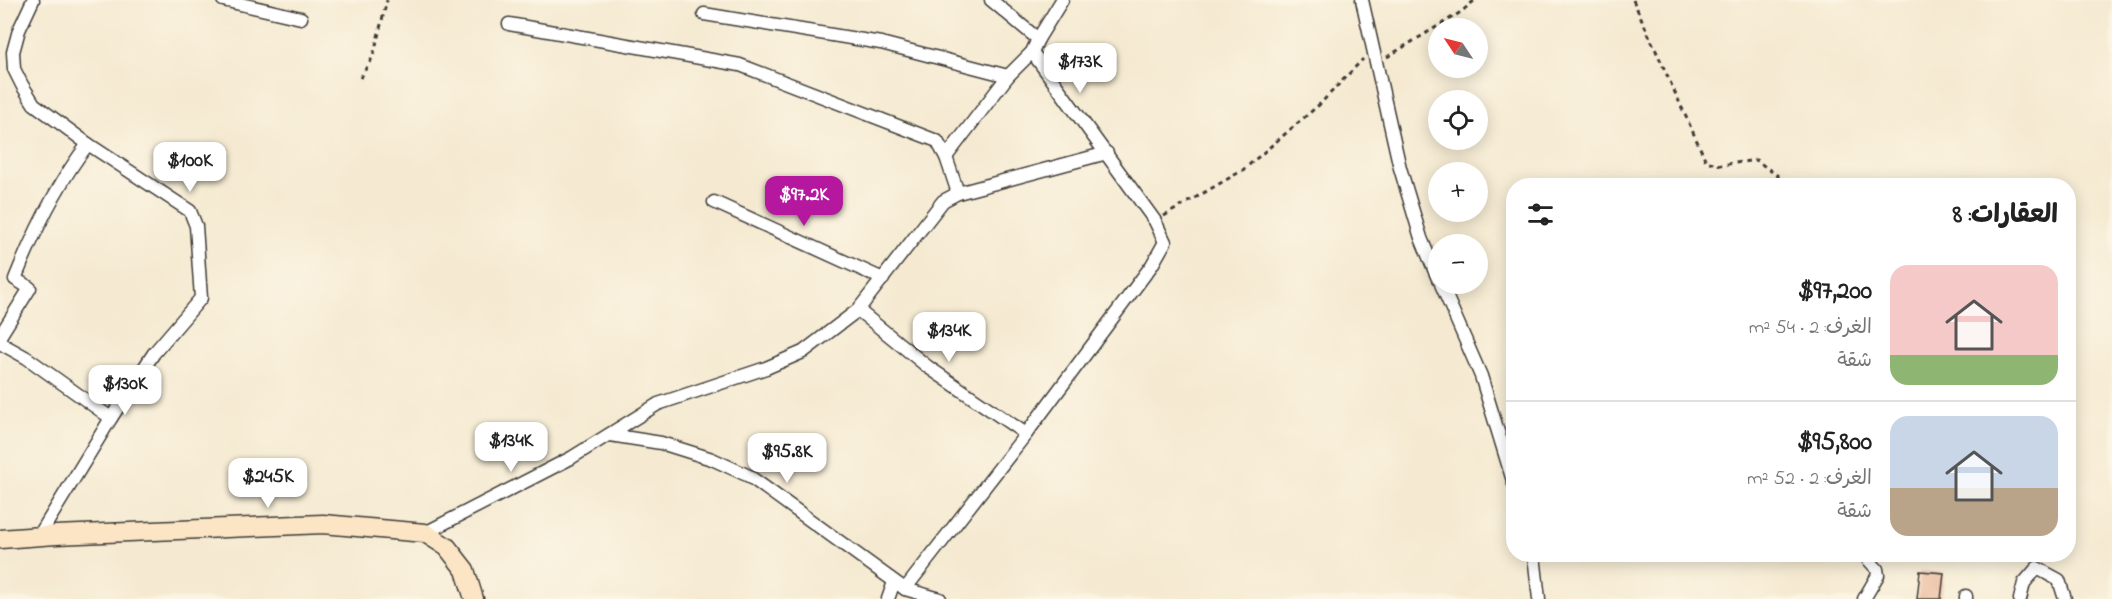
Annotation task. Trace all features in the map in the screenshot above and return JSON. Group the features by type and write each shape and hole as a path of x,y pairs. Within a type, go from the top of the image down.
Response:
{"main road":[{"path":"0,539 323,524 424,533 447,546 465,570 474,599"}],"street":[{"path":"33,0 19,30 13,52 14,69 22,85 34,104 88,144 190,212 196,226 201,298 154,353 111,418 39,536"},
{"path":"223,0 301,18"},
{"path":"991,0 1038,39"},
{"path":"946,157 1008,76 1032,52 1062,0"},
{"path":"1362,0 1371,50 1403,178 1428,255"},
{"path":"704,14 881,43 1008,76"},
{"path":"508,24 740,65 938,141 946,157 958,194"},
{"path":"888,599 1026,434 1152,265 1165,242 1155,221 1032,52"},
{"path":"0,336 30,288 15,279 28,246 76,160 88,144"},
{"path":"424,533 526,483 610,435 658,404 766,368 803,352 858,310 943,201 958,194 1107,153"},
{"path":"714,202 883,279"},
{"path":"1445,294 1480,376 1506,459"},
{"path":"858,310 928,367 1026,434"},
{"path":"0,343 27,358 111,418"},
{"path":"610,435 661,442 712,459 749,476 900,586 940,599"},
{"path":"1535,562 1539,599"},
{"path":"1864,599 1878,575 1877,568 1871,562"},
{"path":"2020,599 2024,583 2037,568 2059,580 2066,599"}],"path":[{"path":"360,78 373,57 387,0"},
{"path":"1375,64 1461,12 1475,0"},
{"path":"1633,0 1706,161 1721,165 1756,160 1779,178"},
{"path":"1155,221 1243,170 1320,104 1371,50"}],"building":[{"path":"1920,571 1944,573 1941,599 1917,599"}]}
